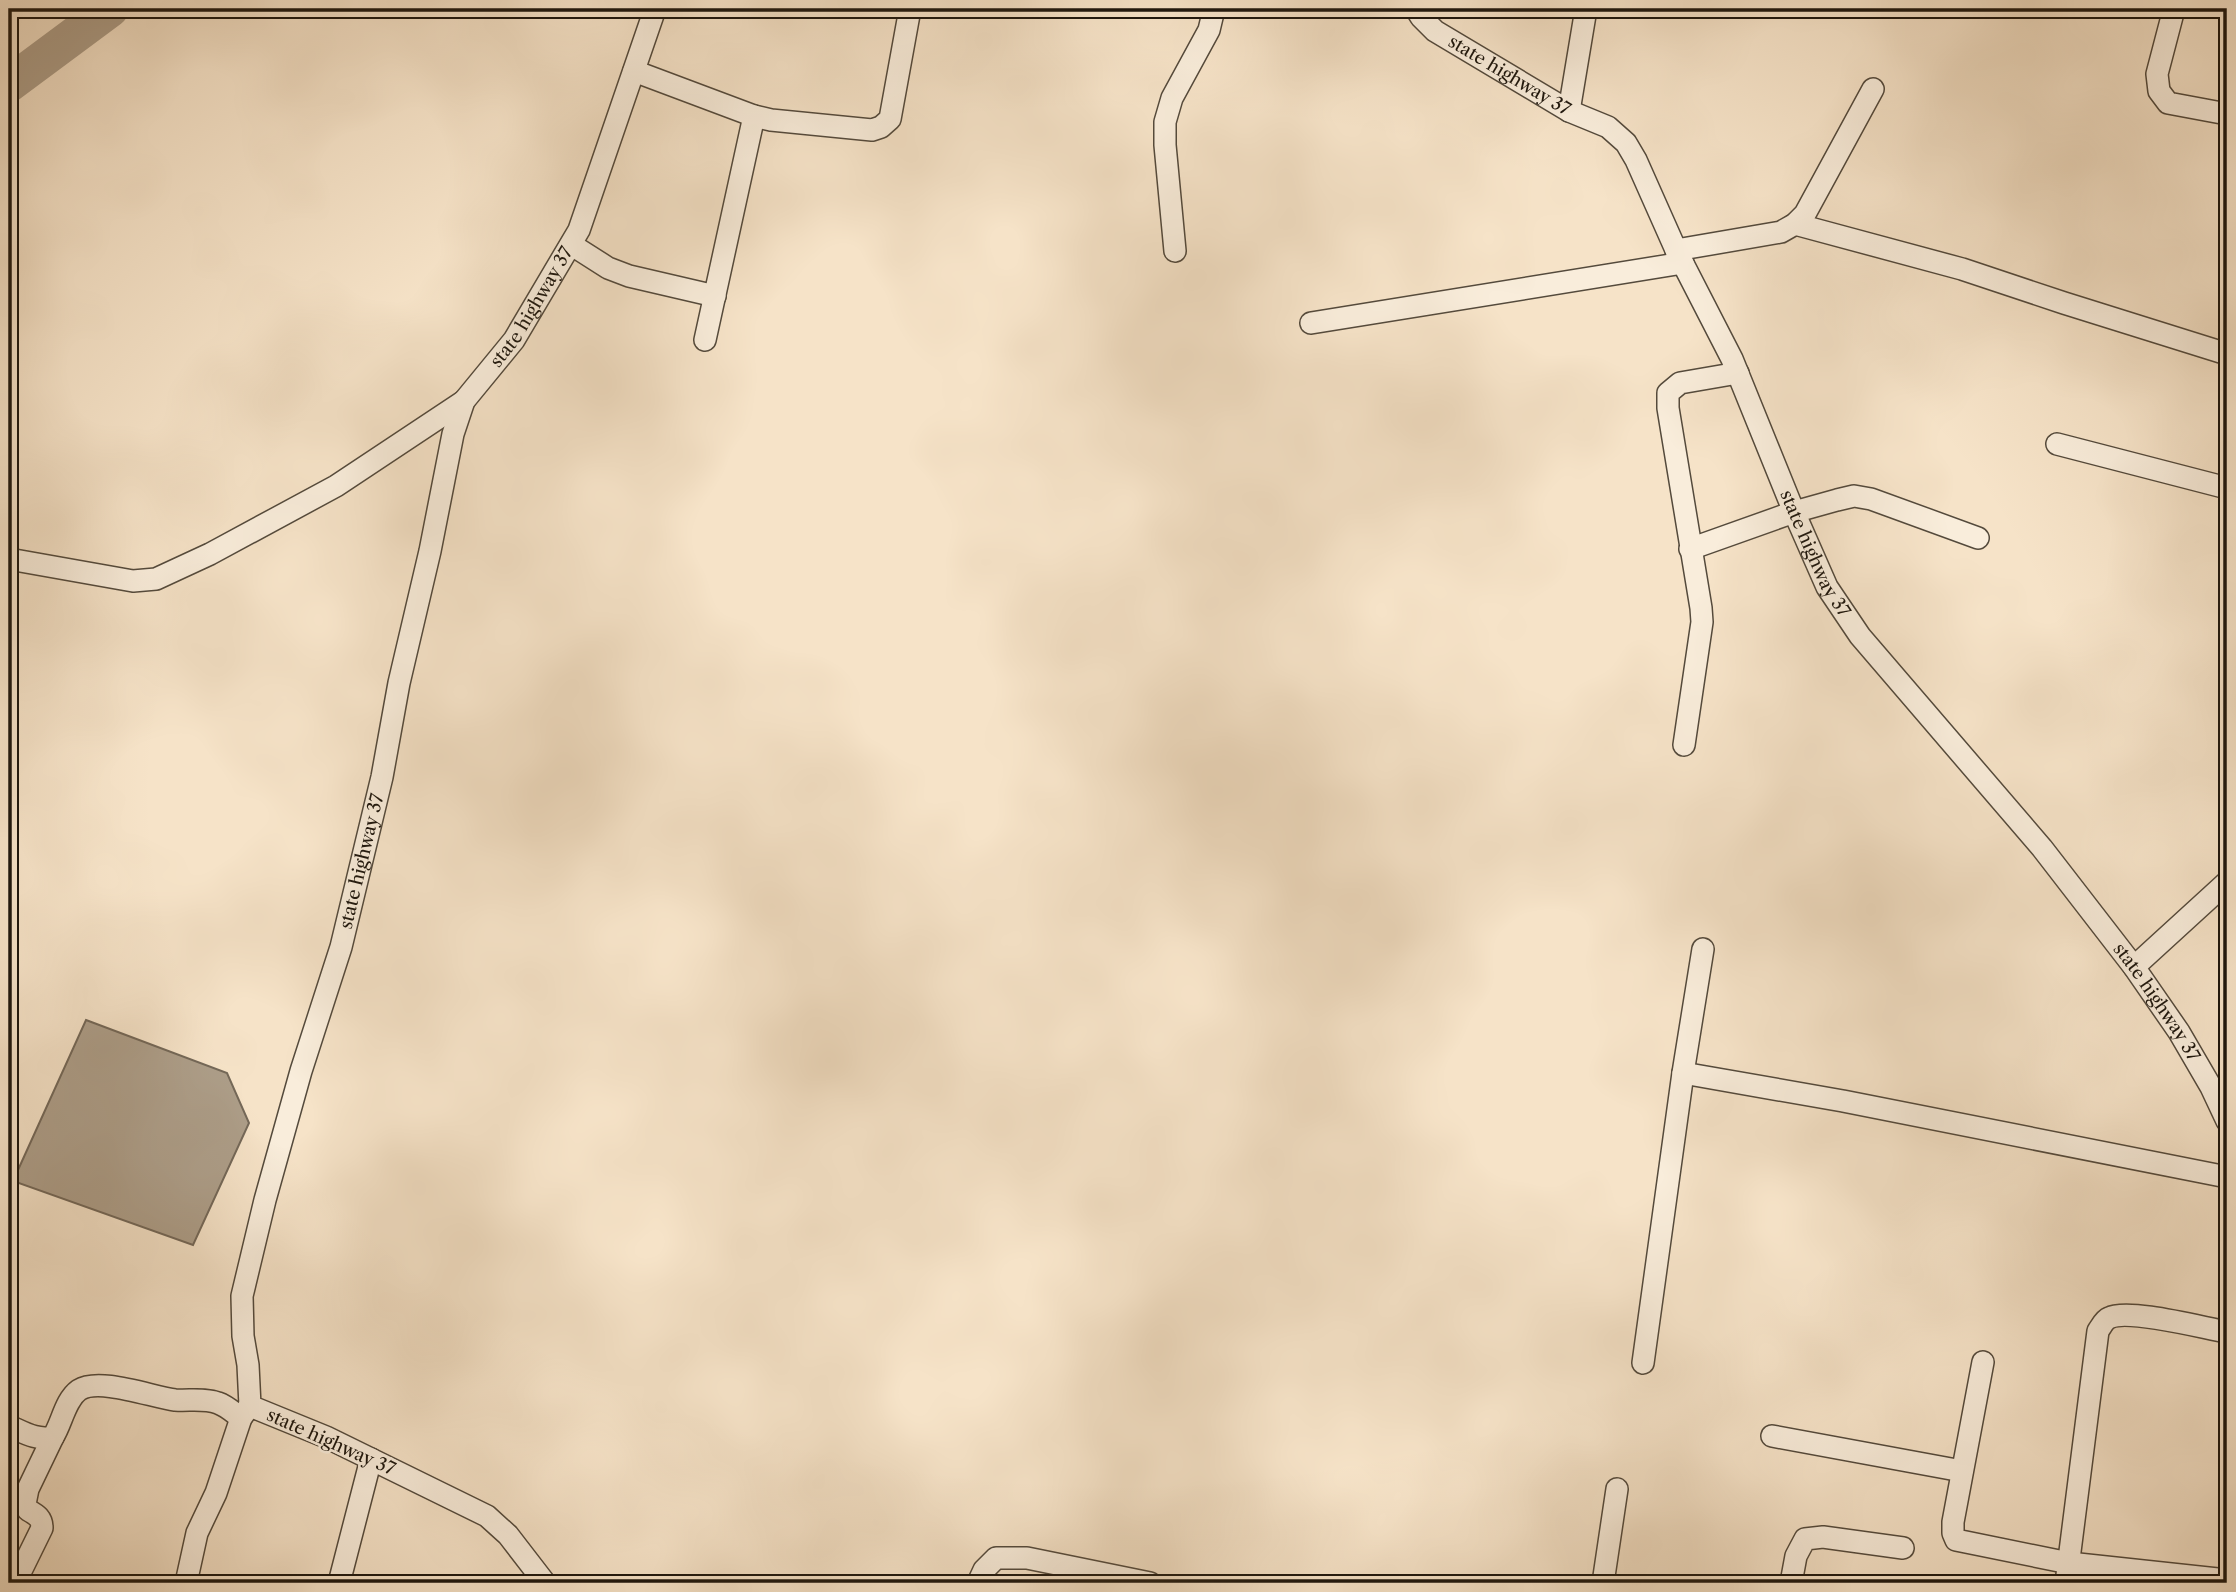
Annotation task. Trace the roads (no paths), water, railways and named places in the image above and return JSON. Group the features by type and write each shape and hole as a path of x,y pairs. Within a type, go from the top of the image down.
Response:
{"street":[{"name":"state highway 37","path":"545,1583 508,1535 487,1516 326,1437 245,1412 248,1365 243,1336 242,1296 294,1097 341,947 382,777 399,683 430,551 453,434 464,401 513,340 572,245 655,9"},
{"path":"634,71 754,116 872,130 881,127 890,119 909,9"},
{"path":"1175,251 1165,122 1172,98 1209,30 1214,9"},
{"name":"state highway 37","path":"1416,9 1435,31 1569,111 1608,127 1626,143 1738,373 1827,587 1860,636 2042,848 2134,967 2179,1032 2227,1121"},
{"path":"1569,111 1586,9"},
{"path":"2174,9 2157,74 2159,91 2168,103 2227,114"},
{"path":"1311,323 1679,256 1781,232 1805,214 1874,89"},
{"path":"705,340 754,116"},
{"path":"1795,224 1962,269 2227,354"},
{"path":"572,245 619,272 715,296"},
{"path":"1684,744 1702,622 1668,408 1668,393 1680,383 1738,373"},
{"path":"9,559 133,581 156,579 209,555 336,486 464,401"},
{"path":"2057,444 2227,488"},
{"path":"1690,549 1794,512 1854,496 1871,499 1978,538"},
{"path":"2134,967 2227,882"},
{"path":"1643,1363 1703,949"},
{"path":"1683,1073 1857,1104 2227,1177"},
{"path":"2067,1573 2098,1331 2107,1319 2120,1315 2227,1332"},
{"path":"1983,1362 1953,1522 1956,1539 2067,1573 2227,1580"},
{"path":"15,1583 42,1528 38,1515 28,1510 26,1498 71,1398 81,1389 94,1386 119,1388 174,1400 217,1402 245,1412 216,1493 197,1533 186,1583"},
{"path":"9,1426 44,1439 53,1437"},
{"path":"1772,1436 1962,1471"},
{"path":"339,1583 370,1459"},
{"path":"1603,1583 1617,1489"},
{"path":"1791,1583 1796,1556 1805,1539 1823,1537 1903,1548"},
{"path":"978,1583 984,1570 996,1558 1027,1558 1150,1583"}],"waterway":[{"path":"9,84 110,9"}]}
